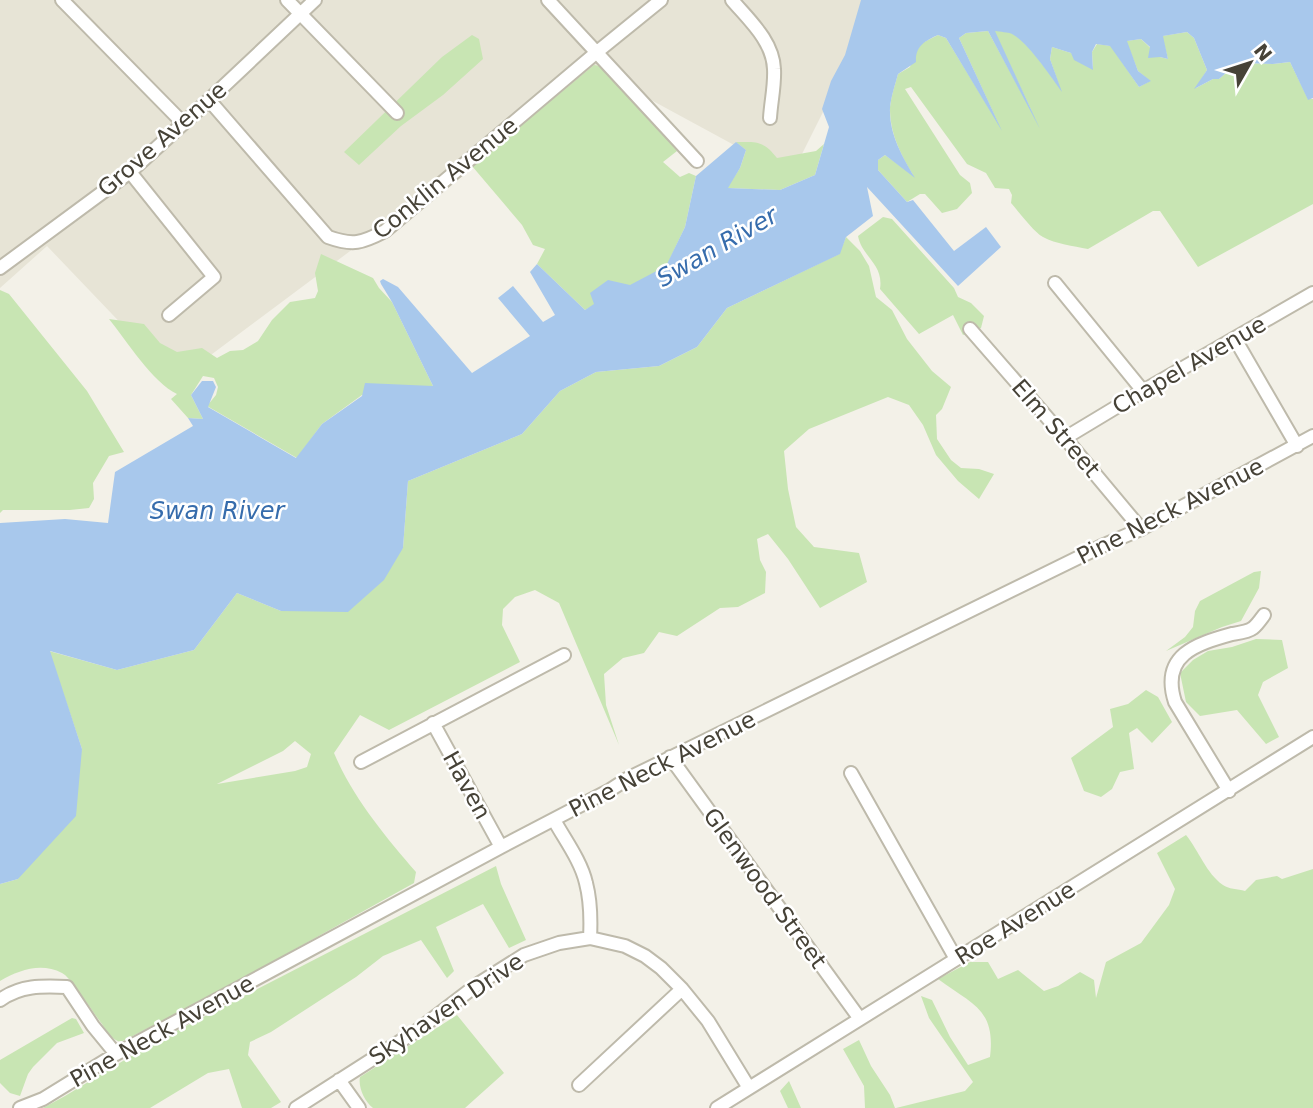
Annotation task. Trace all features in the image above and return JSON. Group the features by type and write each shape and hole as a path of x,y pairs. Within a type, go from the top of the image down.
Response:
{"street":[{"path":"62,0 183,122"},
{"path":"287,0 397,113"},
{"name":"Grove Avenue","path":"0,268 130,172 315,0"},
{"path":"548,0 698,161"},
{"name":"Conklin Avenue","path":"209,100 328,237 341,242 365,241 385,231 661,0"},
{"path":"733,0 768,43 774,66 770,118"},
{"path":"130,172 214,277 169,315"},
{"path":"1055,283 1143,390"},
{"name":"Chapel Avenue","path":"1065,438 1313,293"},
{"name":"Elm Street","path":"970,329 1141,529"},
{"path":"1235,339 1297,446"},
{"name":"Pine Neck Avenue","path":"20,1108 43,1099 116,1054 670,757 1141,529 1313,436"},
{"path":"1229,790 1175,702 1171,684 1174,669 1183,655 1193,647 1253,629 1264,615"},
{"path":"361,762 564,655"},
{"name":"Haven","path":"433,723 501,847"},
{"name":"Roe Avenue","path":"717,1108 1313,737"},
{"name":"Glenwood Street","path":"670,757 860,1019"},
{"path":"851,773 956,959"},
{"path":"554,820 586,881 591,908 590,938"},
{"name":"Skyhaven Drive","path":"296,1108 418,1030 478,984 524,955 551,945 590,938 625,946 661,968 708,1021 749,1088"},
{"path":"0,1000 13,991 44,986 67,987 116,1054"},
{"path":"579,1085 682,989"},
{"path":"339,1080 359,1108"}],"shaded area":[{"path":"0,0 879,0 791,176 594,69 176,381 47,246 0,288"}],"green space":[{"path":"988,31 1032,112 994,31 1011,33 1024,42 1060,88 1050,59 1052,47 1071,53 1093,69 1092,52 1097,44 1111,46 1139,87 1150,81 1138,71 1126,41 1141,39 1160,57 1168,59 1162,36 1187,32 1194,38 1207,70 1196,88 1213,79 1219,79 1244,63 1290,62 1308,99 1313,99 1313,204 1198,267 1160,211 1153,211 1088,249 1059,243 1043,237 1031,226 1011,203 1012,195 1009,189 995,188 986,173 967,164 911,87 905,89 960,175 970,183 972,193 957,209 942,213 925,194 907,202 878,170 878,160 885,155 913,175 900,151 891,125 891,103 898,74 910,67 922,43 938,35 946,38 998,123 959,38 966,33"},
{"path":"472,35 479,39 483,59 443,95 401,126 359,165 344,152 442,57"},
{"path":"594,65 605,67 677,151 663,162 680,177 689,173 696,176 685,227 666,267 585,310 537,264 545,249 533,245 522,225 472,166"},
{"path":"736,142 759,143 777,158 816,151 824,144 815,175 780,190 727,188 740,168 746,150"},
{"path":"883,217 892,219 954,288 958,297 971,303 984,316 981,328 963,335 953,315 919,334 880,289 879,273 860,243 858,236"},
{"path":"846,237 860,251 869,266 876,297 892,310 907,339 932,371 951,387 942,409 936,415 937,439 951,460 961,468 979,469 994,474 979,499 958,481 936,455 923,425 909,405 888,397 809,429 784,451 796,527 814,547 859,553 867,582 820,608 768,534 757,539 760,560 766,572 765,593 738,607 720,608 677,636 659,632 644,653 623,658 604,674 606,705 619,745 559,603 535,590 515,597 503,609 502,625 520,662 389,730 360,715 334,753 360,801 416,872 414,883 218,992 121,1042 110,1035 77,988 62,973 46,968 30,969 0,981 0,884 18,879 82,749 49,651 117,670 194,650 237,593 281,611 403,548 408,481 522,434 560,391 596,372 659,366 697,347 727,308 839,254","holes":["295,741 311,754 307,767 295,771 217,784 283,751"]},
{"path":"321,254 373,278 392,302 433,386 362,395 322,424 297,458 207,406 216,395 218,387 214,378 203,376 191,395 203,419 188,418 171,399 177,394 149,371 109,319 144,324 160,343 177,352 202,348 217,358 230,351 243,350 258,341 272,320 290,302 315,298 318,291 315,273"},
{"path":"0,290 9,294 87,391 124,452 109,456 93,483 94,499 89,508 3,510 0,513"},
{"path":"1261,571 1259,588 1241,621 1166,651 1185,637 1193,627 1195,611 1200,601 1254,572"},
{"path":"1256,639 1282,640 1288,668 1263,682 1258,695 1279,737 1266,744 1237,710 1200,716 1186,702 1180,673 1193,660 1208,651"},
{"path":"1146,690 1158,697 1172,722 1152,743 1137,728 1129,733 1134,769 1120,772 1112,789 1101,797 1084,791 1071,758 1113,727 1110,709 1128,704"},
{"path":"1186,835 1212,874 1230,888 1245,891 1256,880 1277,876 1282,879 1313,869 1313,1108 896,1108 965,1091 973,1082 929,1018 921,996 932,1000 950,1037 968,1065 990,1057 991,1041 985,1017 971,1002 938,979 970,962 988,962 998,979 1018,970 1044,991 1058,986 1080,972 1094,980 1096,998 1106,962 1141,943 1169,905 1175,889 1157,853"},
{"path":"496,866 501,884 526,940 509,948 483,904 436,927 454,971 447,978 421,940 383,956 356,977 271,1032 250,1042 248,1055 281,1102 271,1108 242,1108 229,1069 208,1073 150,1108 43,1108 151,1044"},
{"path":"457,1015 504,1073 465,1108 373,1108 364,1098 360,1077"},
{"path":"72,1018 76,1019 84,1033 57,1043 28,1074 20,1096 10,1093 0,1083 0,1060"},
{"path":"859,1040 895,1108 865,1108 864,1086 843,1049"},
{"path":"789,1081 801,1108 788,1108 780,1091"}],"water":[{"name":"Swan River","path":"861,0 1313,0 1313,98 1308,100 1290,62 1244,63 1219,79 1213,79 1194,89 1207,70 1194,38 1187,32 1163,36 1168,59 1148,58 1150,47 1141,39 1127,41 1138,71 1151,81 1139,87 1110,46 1096,44 1092,52 1093,70 1074,60 1071,53 1052,47 1050,59 1062,92 1025,44 1010,33 995,31 1040,129 988,31 966,33 959,38 1002,131 946,38 938,35 929,39 919,48 916,62 898,74 890,108 894,136 915,178 885,155 878,160 878,170 907,202 913,200 954,251 986,227 1001,247 958,286 867,187 873,216 846,237 840,254 727,308 697,347 659,366 596,372 560,391 522,434 408,481 403,548 384,580 348,612 281,611 237,593 194,650 117,670 50,651 82,749 76,816 18,879 0,884 0,523 65,519 108,523 115,472 193,426 188,418 203,419 191,395 202,381 213,381 216,387 208,407 296,458 322,424 362,396 365,383 433,386 381,284 383,279 398,287 472,373 530,336 498,298 513,286 543,322 555,315 530,272 537,264 585,310 594,304 590,293 608,280 630,285 666,266 685,227 696,176 736,142 746,150 740,168 728,188 780,190 815,175 829,127 822,109 831,81 845,55"}]}
